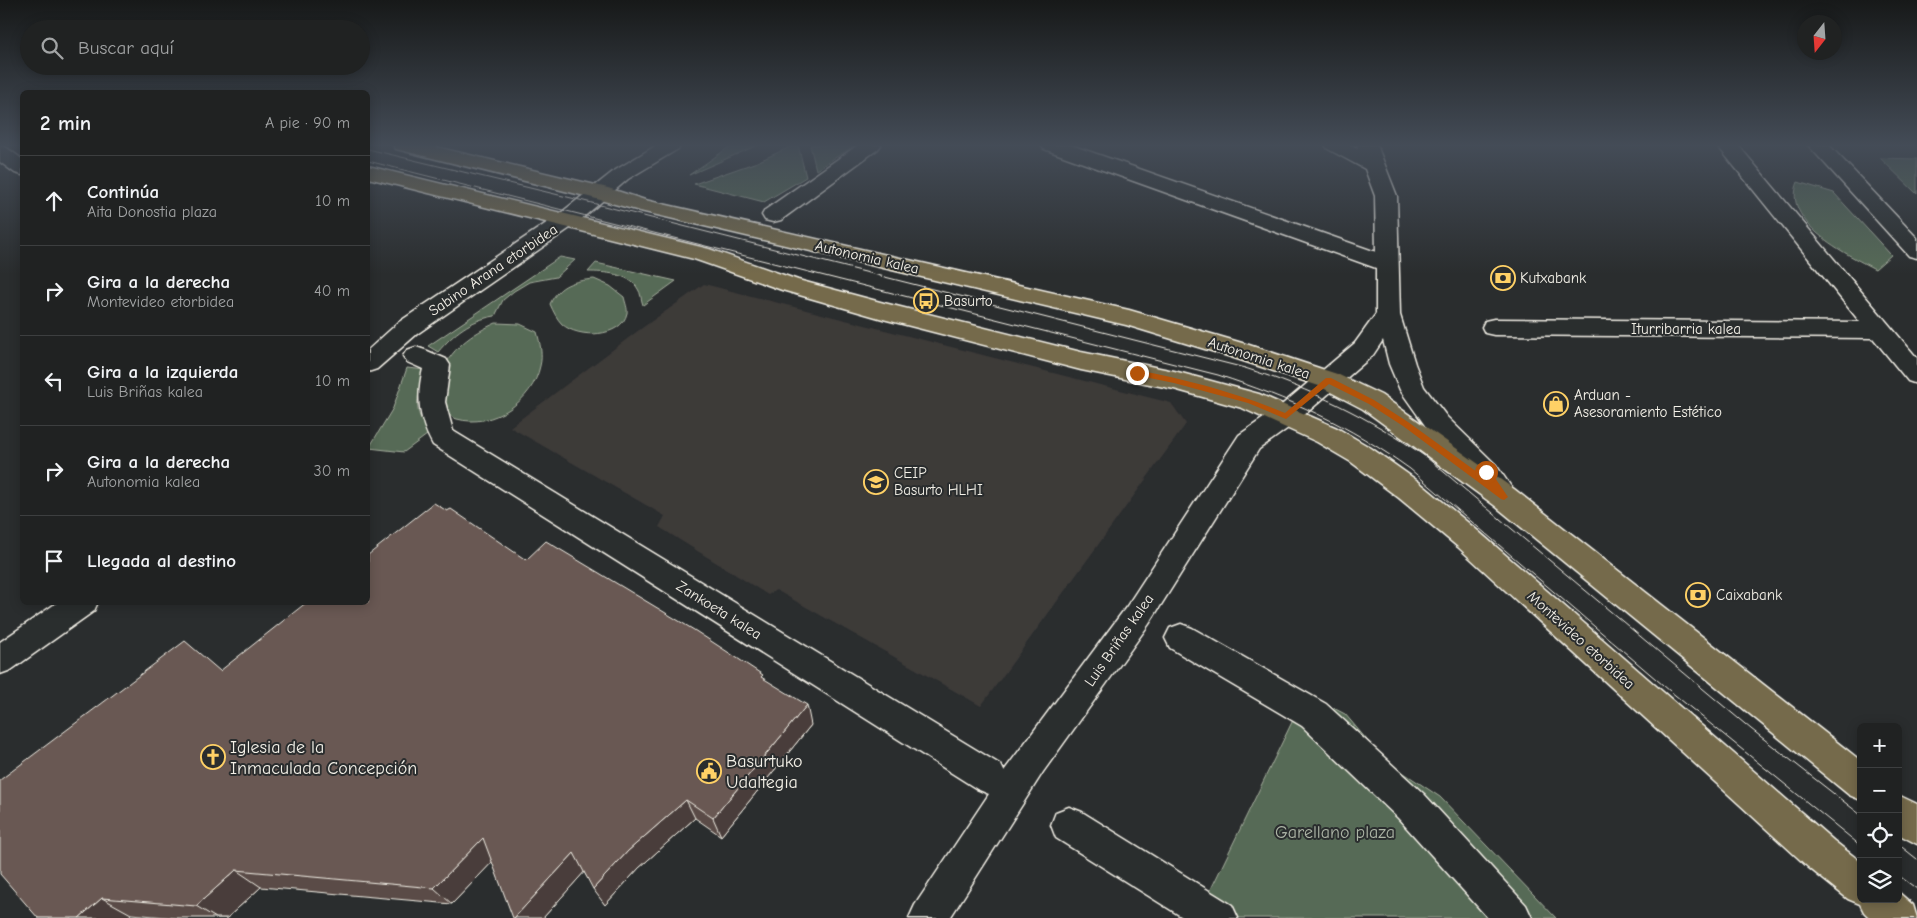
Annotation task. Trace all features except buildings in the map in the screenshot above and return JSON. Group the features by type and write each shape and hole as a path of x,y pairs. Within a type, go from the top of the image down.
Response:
{"main road":[{"path":"439,188 570,217 701,254 790,285 883,311 1081,361 1193,385 1250,401 1286,416"},
{"name":"Autonomia kalea","path":"579,188 640,205 1141,321 1328,380"},
{"path":"1328,380 1372,402 1504,497 1857,780"},
{"name":"Montevideo etorbidea","path":"1286,416 1327,435 1361,455 1424,502 1475,545 1821,854 1857,883"},
{"path":"1899,813 1917,826"},
{"path":"1882,903 1900,918"}],"street":[{"name":"Sabino Arana etorbidea","path":"370,362 408,328 570,217 606,188"},
{"path":"773,215 811,188"},
{"path":"1172,188 1387,264"},
{"path":"1383,188 1386,196 1388,315 1402,364 1413,390 1438,424 1486,472 1504,497"},
{"path":"1762,188 1917,375"},
{"path":"1858,188 1917,251"},
{"name":"Luis Briñas kalea","path":"928,918 1031,760 1138,615 1249,442 1286,416 1364,349 1388,315"},
{"name":"Iturribarria kalea","path":"1494,327 1880,330"},
{"name":"Zankoeta kalea","path":"416,356 437,365 431,386 432,408 438,430 443,438 990,777"},
{"path":"0,660 79,605"},
{"path":"1181,638 1314,715 1411,806 1513,918"},
{"path":"1069,825 1219,918"}],"shaded area":[{"name":"CEIP Basurto HLHI","path":"704,284 1171,403 1186,424 981,706 776,590 768,595 659,527 665,516 510,427"}],"green space":[{"path":"709,188 788,188 764,202"},
{"path":"1797,188 1817,188 1834,193 1891,255 1875,269 1848,255 1819,235 1807,223 1799,210 1795,197"},
{"path":"1911,188 1917,188 1917,194"},
{"path":"560,257 575,260 556,277 529,282 514,291 503,300 495,316 463,328 438,352 428,346"},
{"path":"596,263 676,281 643,305 639,291 629,280 616,274 588,272"},
{"path":"594,279 610,286 624,297 627,313 623,321 617,327 599,333 588,334 569,329 558,320 550,304 558,292 568,285"},
{"path":"496,323 520,324 537,332 541,358 536,379 520,401 497,416 484,420 470,421 453,418 444,411 441,394 440,384 444,367 455,350 470,337"},
{"path":"407,368 426,370 419,396 418,410 424,424 431,432 404,452 370,448 393,408"},
{"name":"Garellano plaza","path":"1316,699 1345,714 1383,759 1440,797 1556,918 1197,918 1293,720"}],"tram line":[{"path":"475,188 1218,375 1269,393 1318,414 1364,439 1410,469 1670,691 1857,843"},
{"path":"529,188 1245,368 1293,385 1339,405 1383,429 1426,457 1751,729 1858,813"},
{"path":"1902,847 1917,859"},
{"path":"1902,878 1917,889"}],"place":[{"name":"Kutxabank","path":"1503,278"},
{"name":"Basurto","path":"926,301"},
{"name":"Arduan - Asesoramiento Estético","path":"1556,404"},
{"name":"CEIP Basurto HLHI","path":"876,482"},
{"name":"Caixabank","path":"1698,595"},
{"name":"Iglesia de la Inmaculada Concepción","path":"213,757"},
{"name":"Basurtuko Udaltegia","path":"709,771"}],"route":[{"path":"1137,373 1174,380 1250,401 1286,416 1328,380 1372,402 1504,497 1486,472"}]}
